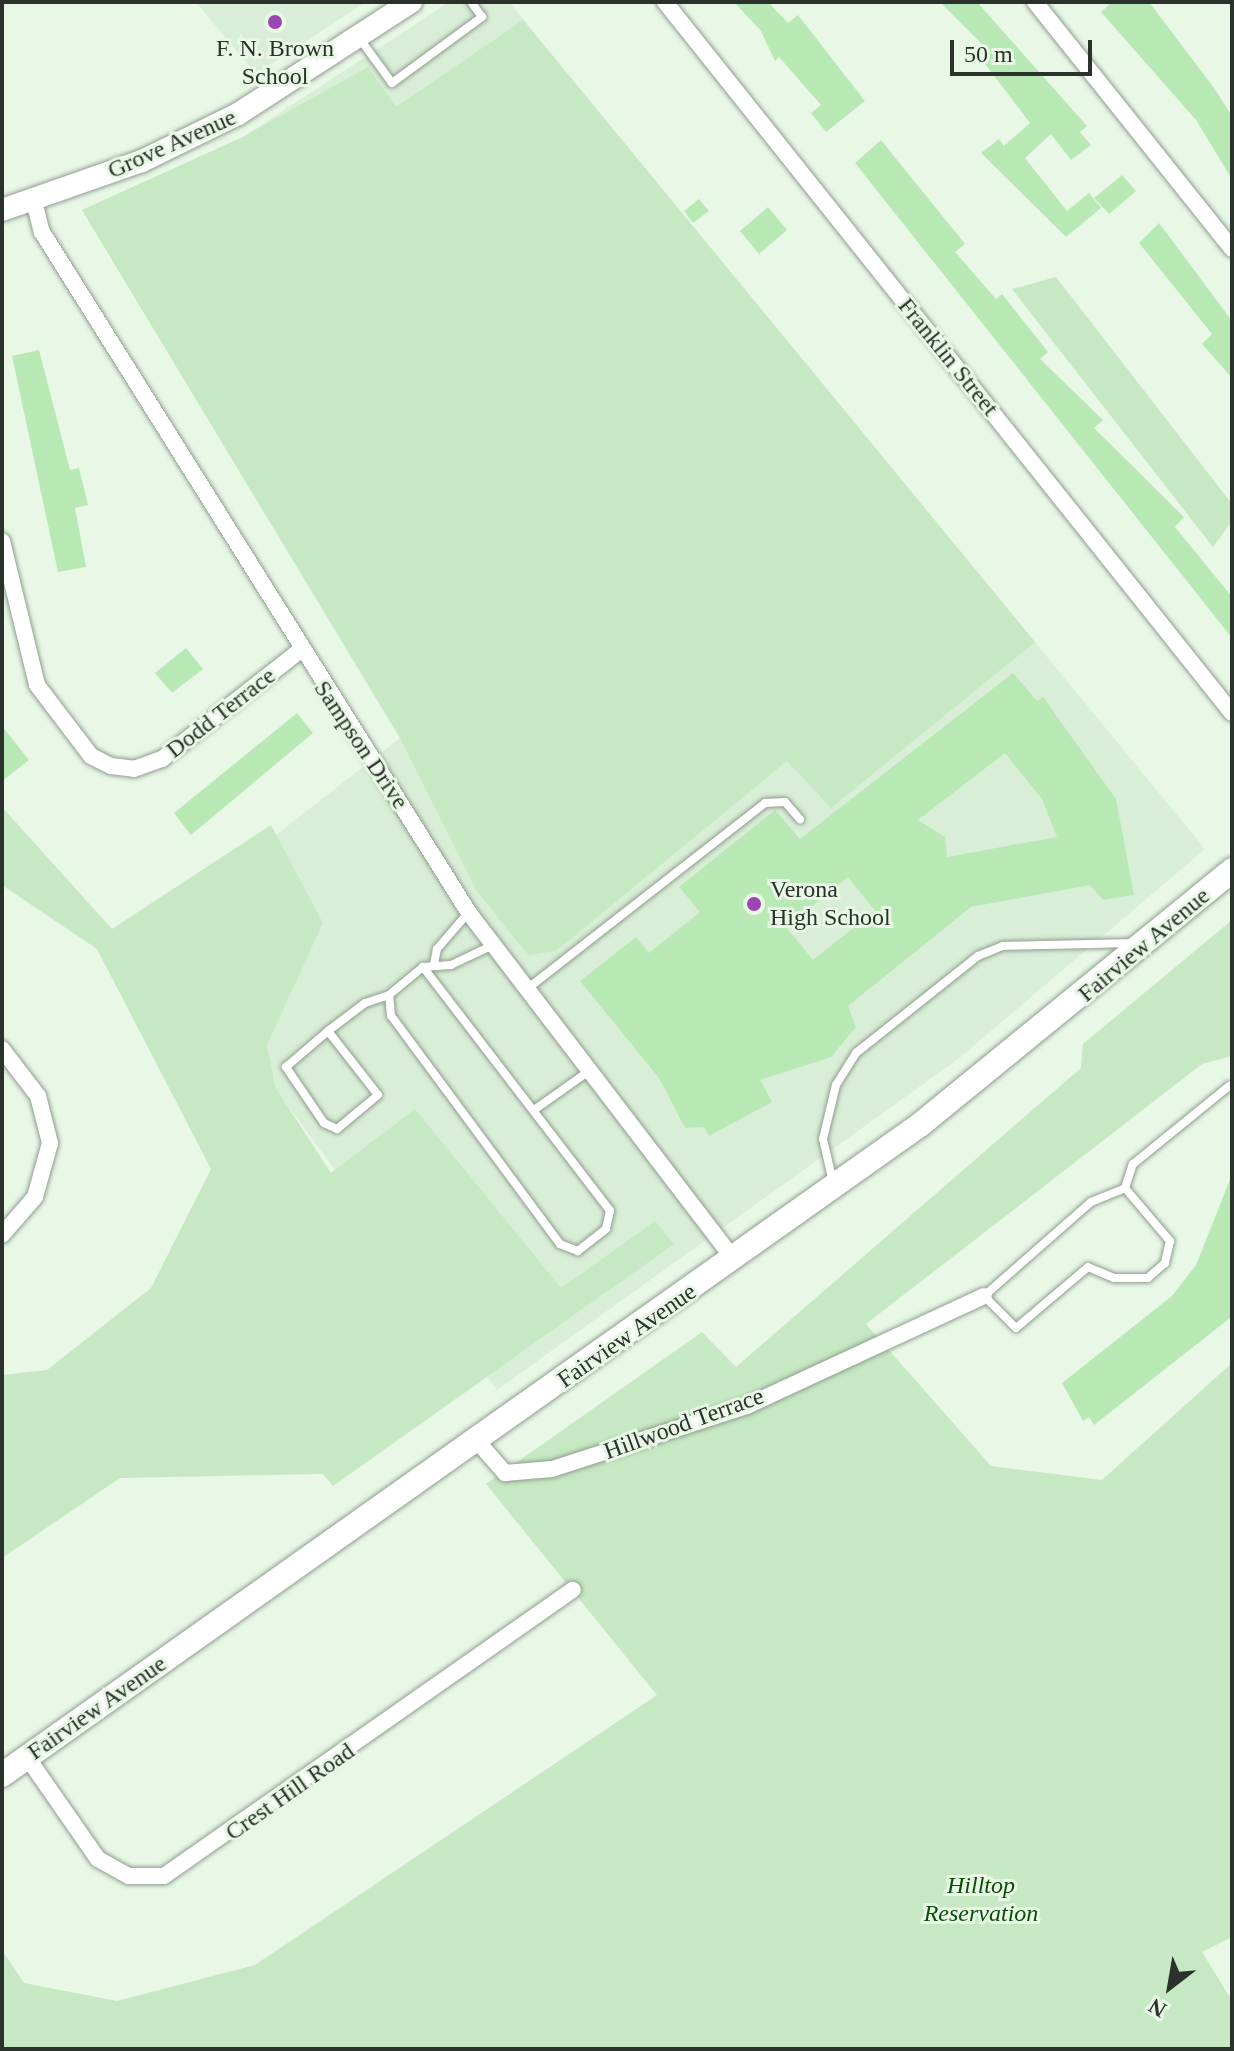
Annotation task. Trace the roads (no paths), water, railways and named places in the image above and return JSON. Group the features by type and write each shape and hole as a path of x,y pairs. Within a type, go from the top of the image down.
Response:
{"main road":[{"name":"Fairview Avenue","path":"2,1775 836,1187 1149,943 1232,870"}],"street":[{"name":"Grove Avenue","path":"2,210 34,201 238,114 360,39 411,2"},
{"name":"Franklin Street","path":"665,2 1232,713"},
{"path":"1035,2 1232,249"},
{"name":"Sampson Drive","path":"34,201 42,232 299,651 469,913 734,1260"},
{"name":"Dodd Terrace","path":"2,541 37,685 91,756 111,766 134,769 162,759 299,651"},
{"path":"2,1049 31,1081 50,1143 35,1197 2,1235"},
{"name":"Hillwood Terrace","path":"477,1441 505,1473 552,1469 747,1406 984,1296"},
{"name":"Crest Hill Road","path":"27,1757 98,1859 129,1876 164,1876 573,1590"}],"lane":[{"path":"360,39 392,83 482,17 471,2"},
{"path":"527,989 765,803 785,802 800,819"},
{"path":"434,964 437,949 469,913"},
{"path":"836,1187 823,1139 847,1063 978,956 1003,946 1149,943"},
{"path":"328,1031 378,1095 337,1129 285,1073 328,1031 365,1003 389,995 423,967 463,961 493,945"},
{"path":"389,995 399,1033 560,1244 578,1251 606,1229 610,1211 423,967"},
{"path":"534,1110 590,1070"},
{"path":"1125,1188 1170,1241 1165,1263 1148,1278 1114,1278 1088,1267 1016,1328 984,1296 1091,1202 1125,1188 1133,1164 1229,1086"}],"place":[{"name":"F. N. Brown School","path":"275,22"},
{"name":"Verona High School","path":"754,904"}],"park label":[{"name":"Hilltop Reservation","path":"981,1900"}]}
